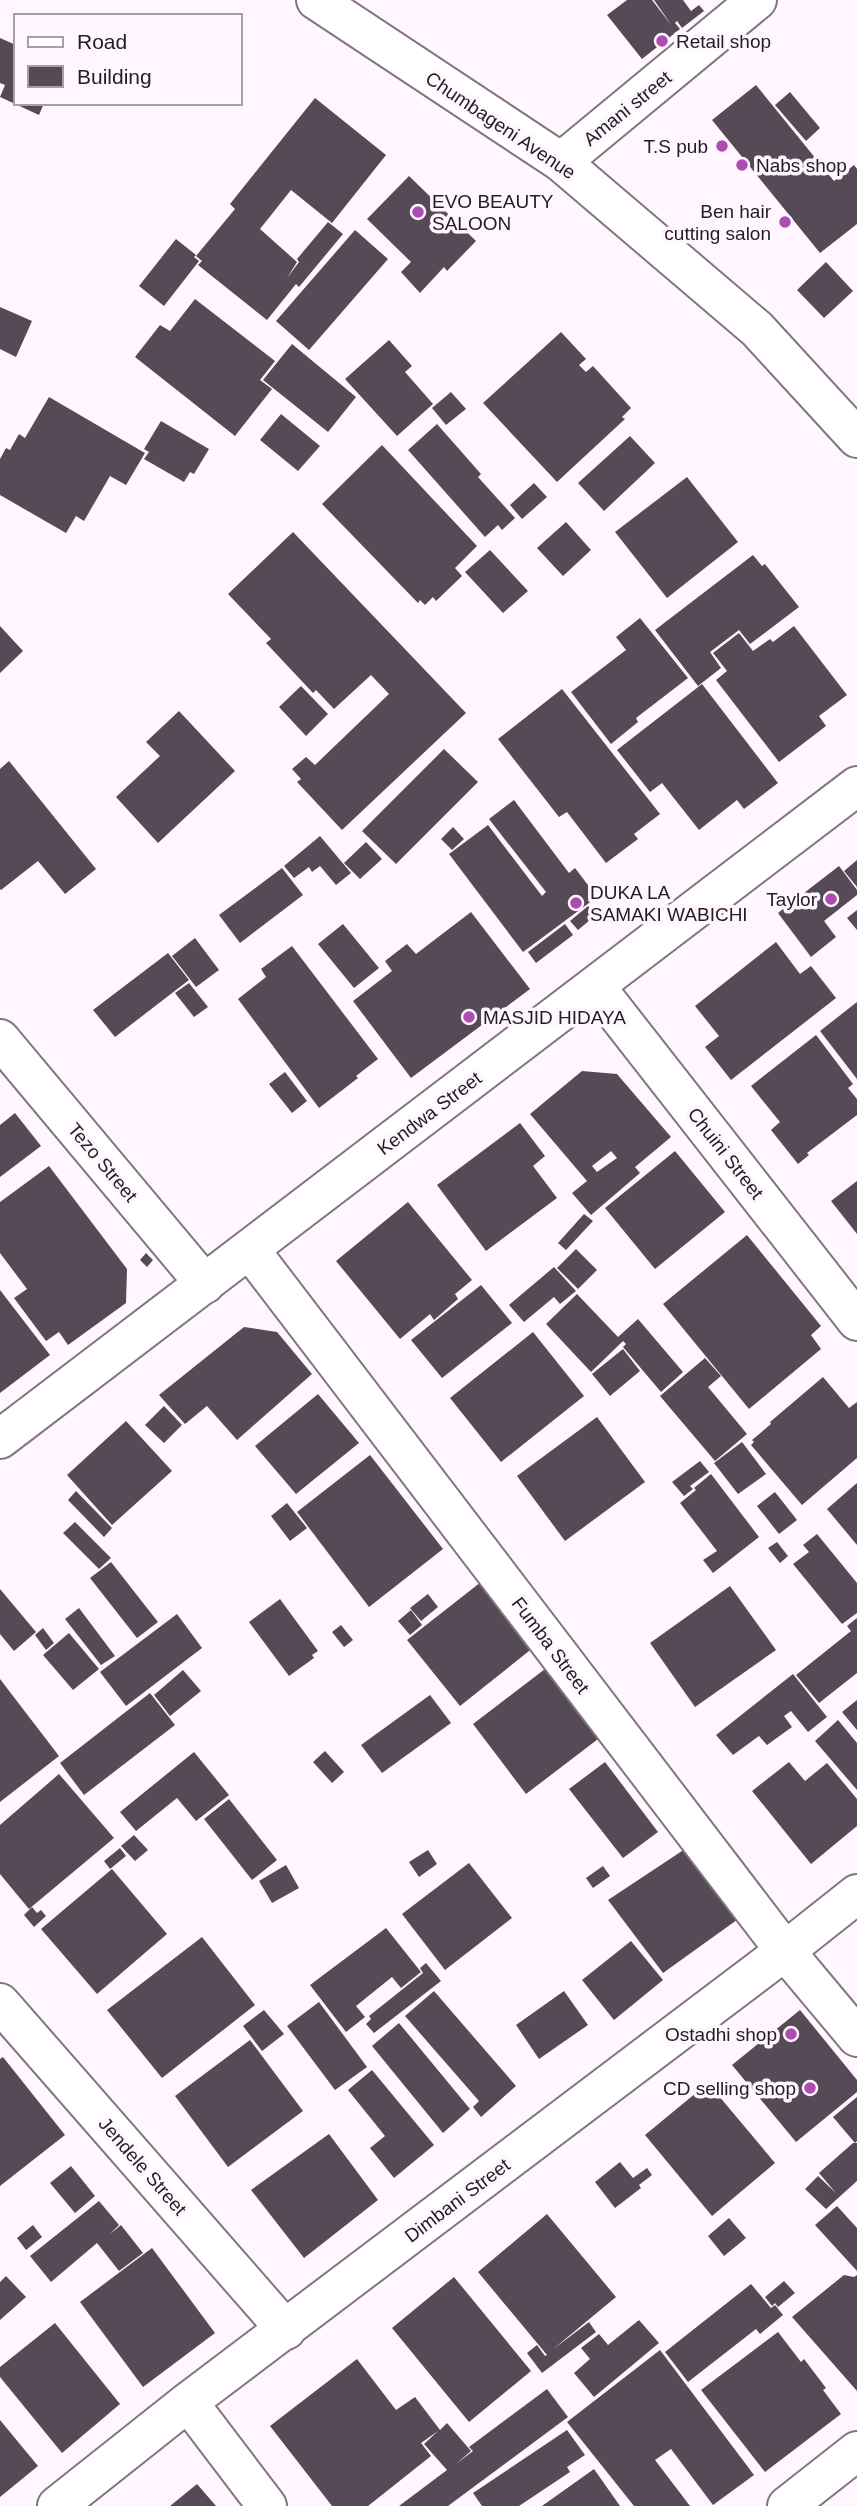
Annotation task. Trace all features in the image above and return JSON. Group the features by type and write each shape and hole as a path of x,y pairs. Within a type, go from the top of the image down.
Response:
{"street":[{"name":"Chumbageni Avenue","path":"316,0 561,162 757,329 857,438"},
{"name":"Amani street","path":"561,162 757,0"},
{"name":"Kendwa Street","path":"0,1439 857,786"},
{"name":"Chuini Street","path":"595,986 857,1321"},
{"name":"Tezo Street","path":"4,1052 205,1284"},
{"name":"Fumba Street","path":"250,1250 785,1951 857,2037"},
{"name":"Dimbani Street","path":"57,2506 188,2402 857,1894"},
{"name":"Jendele Street","path":"0,2003 286,2330"},
{"path":"188,2402 267,2506"},
{"path":"787,2506 857,2451"}],"building":[{"path":"627,0 652,0 672,26 654,0 683,0 691,11 699,5 704,11 682,28 677,21 675,23 680,29 642,59 607,15"},
{"path":"0,38 14,44 14,103 0,97 5,85 0,83"},
{"path":"756,85 834,181 854,165 857,169 857,224 820,253 712,120"},
{"path":"790,92 820,128 806,141 775,105"},
{"path":"315,98 386,155 332,223 291,190 260,229 297,262 287,278 299,262 297,259 328,222 343,234 299,287 296,284 267,320 198,265 202,261 196,256 235,209 230,204"},
{"path":"17,105 43,105 39,115"},
{"path":"409,176 476,241 447,271 444,267 420,293 401,272 411,262 367,219"},
{"path":"355,230 388,259 309,350 276,321"},
{"path":"176,239 196,255 194,257 199,261 164,306 139,286"},
{"path":"826,262 853,291 824,318 797,290"},
{"path":"195,299 275,361 260,380 272,389 235,436 135,357 160,325 170,331"},
{"path":"0,307 32,321 16,357 0,349"},
{"path":"561,332 586,359 579,365 586,372 593,366 631,408 622,417 625,419 557,482 483,403"},
{"path":"389,340 412,366 405,372 433,404 397,436 345,379"},
{"path":"292,344 356,397 328,432 263,380"},
{"path":"451,392 466,409 446,425 432,408"},
{"path":"49,397 145,453 126,485 110,476 84,521 76,516 66,533 0,495 0,459 6,448 10,450 19,434 25,438"},
{"path":"281,414 320,446 298,471 260,440"},
{"path":"161,421 209,449 194,474 190,472 184,482 144,459 149,452 144,449"},
{"path":"437,424 481,474 478,477 515,518 502,530 498,525 485,537 408,450"},
{"path":"630,436 655,463 604,511 578,483"},
{"path":"382,445 477,546 455,568 462,576 436,601 433,597 425,605 420,600 418,603 322,504"},
{"path":"687,477 738,542 667,598 615,532"},
{"path":"534,483 547,497 522,519 510,505"},
{"path":"566,522 591,550 563,576 537,548"},
{"path":"293,532 466,713 342,830 297,782 301,779 292,769 306,757 315,765 389,694 371,675 334,709 316,690 313,693 266,643 271,639 228,594"},
{"path":"490,550 528,591 503,613 465,572"},
{"path":"753,555 762,566 765,564 799,607 750,644 739,630 710,652 721,668 698,686 655,630"},
{"path":"640,618 688,678 636,718 638,722 611,744 571,692 626,650 616,637"},
{"path":"0,626 23,651 0,673"},
{"path":"794,626 847,695 819,716 826,726 779,762 716,680 727,671 713,653 739,633 753,651 770,639 773,642"},
{"path":"702,684 778,783 744,809 737,800 699,830 662,783 650,792 617,750"},
{"path":"301,686 328,714 306,736 279,707"},
{"path":"562,689 660,814 634,834 638,839 606,863 567,812 559,817 498,739"},
{"path":"179,711 235,771 158,843 116,797 160,756 146,742"},
{"path":"444,749 478,782 396,864 362,831"},
{"path":"9,761 96,869 65,894 38,861 0,889 0,769"},
{"path":"514,800 569,873 575,868 597,897 523,952 449,854 488,825 542,896 546,892 489,819"},
{"path":"453,827 464,839 452,850 441,839"},
{"path":"320,836 351,873 336,885 320,866 312,872 309,867 294,878 284,866"},
{"path":"366,842 382,859 360,879 344,863"},
{"path":"857,860 857,887 844,871"},
{"path":"839,866 857,890 857,895 824,921 836,937 811,957 778,913"},
{"path":"282,868 303,895 240,943 219,915"},
{"path":"588,906 596,915 578,930 570,921"},
{"path":"857,910 857,930 847,918"},
{"path":"471,912 530,989 411,1078 353,1001 392,971 385,961 407,944 416,954"},
{"path":"343,924 379,968 354,988 318,944"},
{"path":"565,924 573,935 536,963 528,952"},
{"path":"195,938 219,970 196,987 172,956"},
{"path":"776,942 800,974 811,966 836,998 731,1080 705,1047 719,1036 695,1006"},
{"path":"292,946 378,1059 319,1108 238,999 266,977 261,969"},
{"path":"168,953 189,980 115,1037 93,1010"},
{"path":"189,983 208,1007 194,1017 175,993"},
{"path":"857,1002 857,1079 820,1031"},
{"path":"816,1035 853,1084 848,1088 857,1099 857,1115 807,1153 809,1155 798,1164 771,1130 780,1122 751,1086"},
{"path":"582,1071 617,1074 671,1137 635,1167 640,1173 591,1215 572,1193 587,1181 530,1114","holes":["611,1151 617,1158 597,1172 592,1166"]},
{"path":"285,1072 307,1101 292,1113 269,1084"},
{"path":"15,1113 41,1146 0,1177 0,1125"},
{"path":"520,1123 545,1156 533,1166 557,1198 486,1251 437,1185"},
{"path":"675,1151 725,1212 655,1269 605,1208"},
{"path":"49,1166 127,1269 126,1303 68,1345 59,1332 46,1341 14,1298 27,1289 0,1253 0,1202"},
{"path":"857,1181 857,1234 831,1201"},
{"path":"408,1202 472,1280 455,1294 458,1299 434,1320 430,1314 400,1339 336,1261"},
{"path":"584,1214 593,1221 566,1250 558,1243"},
{"path":"747,1235 821,1326 811,1335 821,1349 749,1409 663,1304"},
{"path":"576,1249 597,1270 578,1289 557,1268"},
{"path":"146,1253 153,1260 147,1267 140,1260"},
{"path":"554,1267 576,1291 560,1304 554,1297 524,1322 509,1305"},
{"path":"481,1285 512,1323 442,1378 411,1340"},
{"path":"0,1290 50,1355 0,1393"},
{"path":"577,1294 618,1337 638,1319 683,1372 661,1392 623,1347 626,1344 623,1341 591,1372 546,1324"},
{"path":"244,1327 277,1332 312,1374 237,1440 207,1406 185,1424 159,1395"},
{"path":"533,1332 584,1396 501,1462 450,1398"},
{"path":"623,1349 640,1371 610,1396 592,1374"},
{"path":"705,1358 721,1376 708,1387 747,1434 715,1461 660,1396"},
{"path":"823,1377 849,1408 857,1402 857,1458 802,1505 751,1445 754,1442 752,1440 771,1424 770,1422"},
{"path":"318,1394 359,1443 296,1494 255,1446"},
{"path":"164,1406 182,1425 164,1443 145,1425"},
{"path":"597,1417 645,1482 565,1541 517,1476"},
{"path":"126,1421 172,1471 112,1525 67,1475"},
{"path":"742,1442 766,1474 738,1494 714,1463"},
{"path":"370,1455 443,1549 369,1607 297,1512"},
{"path":"700,1461 709,1472 690,1486 693,1489 684,1496 672,1482"},
{"path":"711,1474 759,1537 713,1573 703,1560 717,1551 680,1503"},
{"path":"857,1483 857,1545 827,1509"},
{"path":"76,1491 112,1528 104,1537 68,1500"},
{"path":"775,1492 797,1520 779,1534 757,1506"},
{"path":"287,1503 307,1528 290,1541 271,1516"},
{"path":"75,1522 111,1558 99,1569 63,1533"},
{"path":"817,1534 857,1583 857,1613 842,1624 793,1564 809,1552 803,1545"},
{"path":"777,1542 788,1556 780,1563 768,1548"},
{"path":"111,1562 158,1622 137,1638 90,1578"},
{"path":"481,1582 534,1647 460,1706 407,1640"},
{"path":"730,1586 776,1650 695,1707 650,1643"},
{"path":"0,1589 36,1632 14,1651 0,1634"},
{"path":"428,1594 438,1607 421,1621 410,1608"},
{"path":"280,1599 318,1651 312,1655 314,1658 289,1676 249,1622"},
{"path":"79,1608 115,1656 101,1665 65,1619"},
{"path":"411,1610 422,1625 410,1635 398,1621"},
{"path":"177,1614 202,1648 126,1706 100,1672"},
{"path":"857,1618 857,1673 819,1703 796,1675 851,1631 847,1626"},
{"path":"341,1625 353,1640 344,1647 332,1632"},
{"path":"43,1628 54,1643 46,1650 35,1635"},
{"path":"69,1633 99,1669 73,1690 43,1655"},
{"path":"549,1666 602,1736 526,1794 473,1724"},
{"path":"183,1670 201,1691 170,1716 154,1695"},
{"path":"793,1674 827,1717 808,1732 791,1711 784,1716 792,1727 767,1745 759,1736 733,1755 716,1735"},
{"path":"0,1679 59,1756 0,1802"},
{"path":"150,1693 175,1725 84,1795 60,1763"},
{"path":"430,1695 451,1723 382,1773 361,1745"},
{"path":"857,1700 857,1730 842,1712"},
{"path":"838,1720 857,1743 857,1790 815,1741"},
{"path":"325,1751 344,1772 332,1783 313,1762"},
{"path":"194,1752 229,1795 196,1821 177,1798 136,1831 120,1812"},
{"path":"605,1762 658,1832 623,1858 569,1789"},
{"path":"789,1762 805,1781 827,1763 857,1799 857,1826 811,1864 752,1791"},
{"path":"59,1774 114,1838 29,1909 0,1874 0,1825"},
{"path":"229,1799 277,1860 252,1880 204,1819"},
{"path":"134,1835 148,1850 135,1861 121,1846"},
{"path":"688,1847 741,1917 663,1973 608,1900"},
{"path":"120,1848 126,1856 110,1869 104,1861"},
{"path":"428,1850 437,1864 419,1877 409,1862"},
{"path":"469,1863 512,1918 445,1970 402,1914"},
{"path":"286,1865 299,1888 272,1903 259,1881"},
{"path":"603,1866 610,1876 593,1888 586,1878"},
{"path":"112,1869 167,1934 97,1994 41,1929"},
{"path":"32,1907 37,1913 41,1910 46,1916 34,1927 24,1915"},
{"path":"386,1928 421,1972 401,1988 392,1977 356,2006 365,2017 346,2032 310,1985"},
{"path":"202,1937 255,2005 162,2078 107,2010"},
{"path":"631,1941 663,1980 614,2020 582,1980"},
{"path":"426,1963 441,1981 374,2033 366,2024 371,2019 369,2016 423,1973 420,1968"},
{"path":"434,1991 516,2086 481,2117 473,2107 479,2101 405,2016"},
{"path":"564,1991 588,2025 539,2059 516,2025"},
{"path":"319,2002 367,2067 335,2090 287,2026"},
{"path":"264,2010 284,2034 262,2051 243,2026"},
{"path":"800,2010 857,2080 857,2092 796,2142 732,2065"},
{"path":"399,2023 470,2109 443,2133 372,2046"},
{"path":"250,2040 303,2111 228,2167 175,2096"},
{"path":"3,2057 65,2135 0,2186 0,2059"},
{"path":"372,2070 434,2145 394,2178 370,2148 385,2136 348,2090"},
{"path":"708,2083 775,2163 712,2216 645,2135"},
{"path":"857,2097 857,2141 855,2143 833,2117"},
{"path":"329,2134 378,2200 304,2258 251,2190"},
{"path":"853,2143 857,2143 857,2181 826,2209 805,2189 818,2176 836,2193 819,2173"},
{"path":"620,2162 633,2178 647,2168 652,2175 639,2185 641,2188 615,2208 595,2182"},
{"path":"71,2166 95,2196 75,2213 50,2183"},
{"path":"99,2201 119,2225 109,2235 121,2225 143,2253 119,2271 97,2243 51,2282 30,2256"},
{"path":"837,2206 857,2228 857,2271 815,2225"},
{"path":"547,2214 616,2297 552,2350 589,2322 596,2332 542,2373 527,2353 537,2345 545,2356 547,2355 478,2272"},
{"path":"729,2218 746,2238 724,2256 708,2236"},
{"path":"33,2225 42,2237 26,2250 17,2238"},
{"path":"152,2248 215,2333 143,2387 80,2302"},
{"path":"844,2275 857,2275 857,2391 792,2317"},
{"path":"6,2276 26,2297 0,2320 0,2282"},
{"path":"454,2277 531,2371 469,2422 392,2328"},
{"path":"784,2281 795,2293 778,2307 775,2303 772,2306 765,2297"},
{"path":"751,2284 771,2308 775,2305 783,2315 760,2334 756,2329 688,2382 665,2352"},
{"path":"639,2320 659,2343 594,2397 574,2373 590,2359 581,2348 599,2334 608,2345"},
{"path":"55,2323 120,2404 62,2453 0,2377 0,2367"},
{"path":"778,2332 801,2362 804,2359 841,2414 765,2472 701,2390"},
{"path":"660,2350 754,2475 713,2505 671,2449 655,2460 690,2506 634,2506 567,2422"},
{"path":"357,2359 396,2410 415,2397 440,2430 447,2423 471,2451 456,2464 473,2451 469,2447 547,2389 568,2417 448,2506 399,2506 447,2470 424,2444 438,2431 421,2443 431,2456 368,2506 332,2506 270,2426"},
{"path":"0,2420 38,2466 0,2497"},
{"path":"567,2430 585,2455 567,2467 570,2472 519,2506 482,2506 473,2493"},
{"path":"594,2469 620,2506 542,2506"},
{"path":"197,2484 216,2506 170,2506"}],"place":[{"name":"Retail shop","path":"662,41"},
{"name":"T.S pub","path":"722,146"},
{"name":"Nabs shop","path":"742,165"},
{"name":"EVO BEAUTY SALOON","path":"418,212"},
{"name":"Ben hair cutting salon","path":"785,222"},
{"name":"Taylor","path":"831,899"},
{"name":"DUKA LA SAMAKI WABICHI","path":"576,903"},
{"name":"MASJID HIDAYA","path":"469,1017"},
{"name":"Ostadhi shop","path":"791,2034"},
{"name":"CD selling shop","path":"810,2088"}]}
